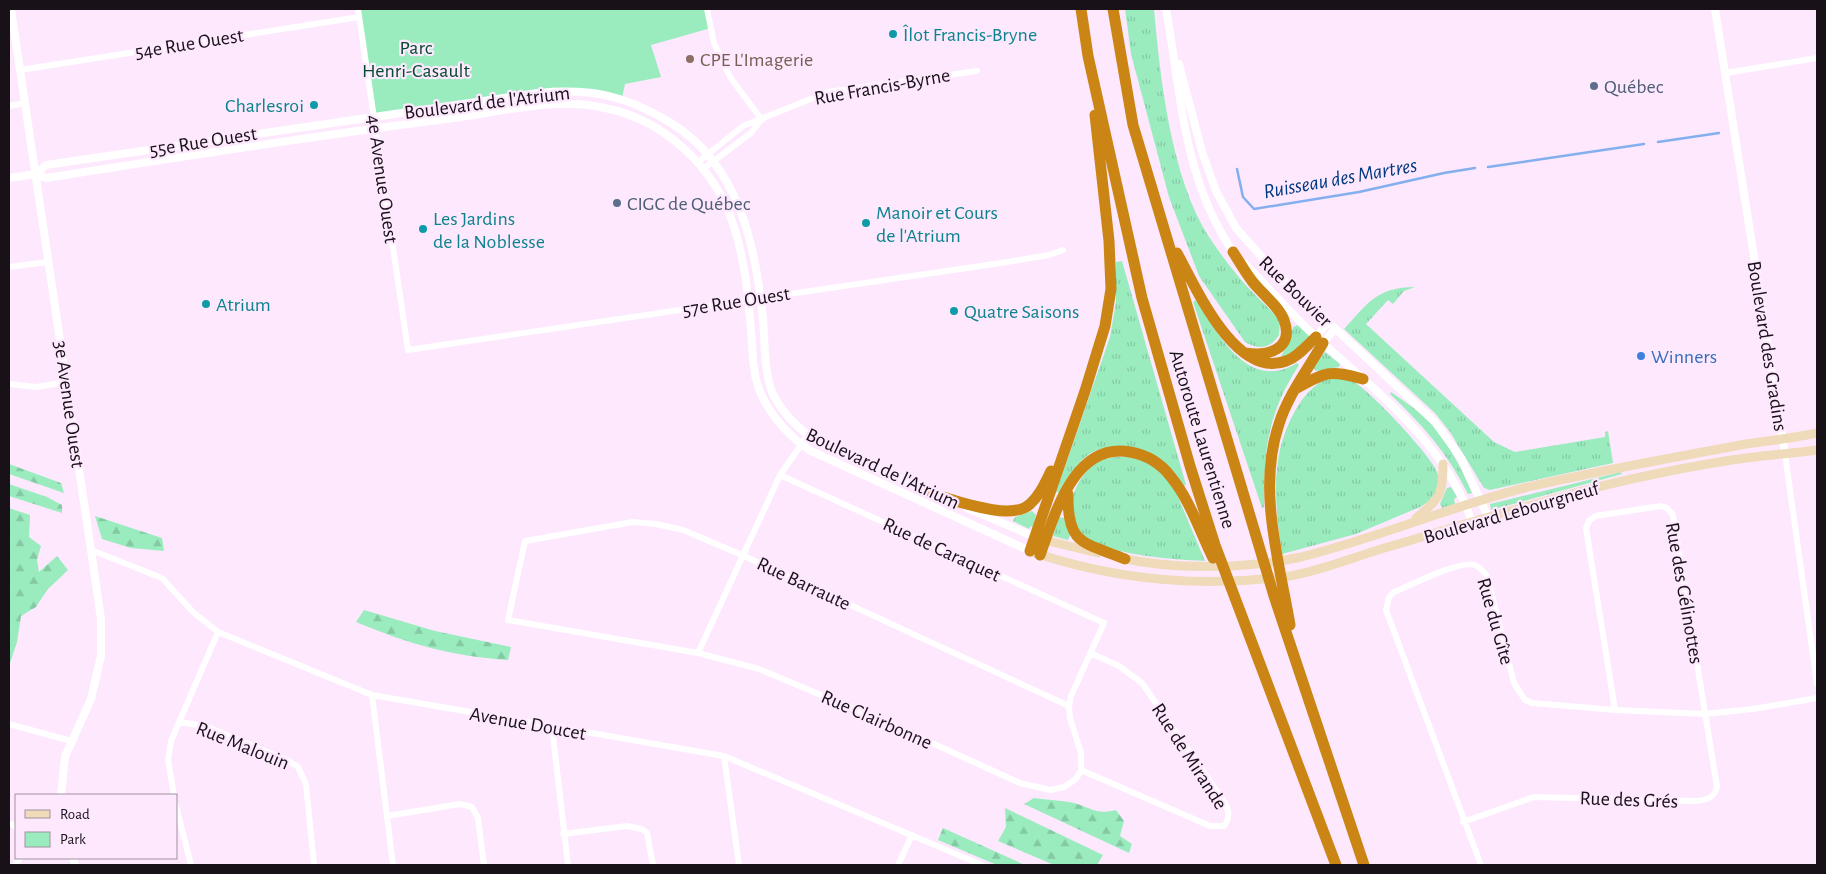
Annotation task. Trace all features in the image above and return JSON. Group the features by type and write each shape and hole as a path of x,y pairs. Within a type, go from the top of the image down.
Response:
{"highway":[{"name":"Autoroute Laurentienne","path":"1081,9 1088,56 1142,298 1211,546 1248,631 1336,865"},
{"name":"Autoroute Laurentienne","path":"1113,9 1132,125 1166,232 1258,541 1279,595 1294,651 1364,865"},
{"path":"1035,553 1067,441 1105,326 1111,289 1109,241 1088,56"},
{"path":"1166,232 1208,309 1241,352 1260,363 1286,362 1320,340"},
{"path":"1233,252 1252,281 1284,318 1287,330 1279,348 1271,353 1258,355 1241,352"},
{"path":"1279,595 1270,477 1274,439 1279,422 1320,340"},
{"path":"1296,389 1326,373 1338,372 1363,379"},
{"path":"932,494 1002,511 1017,512 1029,506 1042,490 1067,441"},
{"path":"1040,539 1077,472 1090,460 1106,453 1124,451 1142,454 1162,466 1175,482 1211,546"},
{"path":"1068,488 1068,515 1070,528 1075,535 1082,541 1125,559"}],"main road":[{"name":"Boulevard Lebourgneuf","path":"1249,564 1299,557 1466,504 1587,474 1817,433"},
{"name":"Boulevard Lebourgneuf","path":"1207,582 1291,575 1328,566 1565,495 1665,472 1727,461 1817,450"},
{"path":"1411,522 1434,504 1440,494 1443,483 1442,464"},
{"name":"Boulevard de l'Atrium","path":"1040,539 1125,559 1171,565 1249,564"},
{"name":"Boulevard de l'Atrium","path":"1035,553 1082,567 1126,575 1165,580 1207,582"}],"street":[{"name":"3e Avenue Ouest","path":"11,9 11,30 20,70 36,174 101,619 101,656 91,699 71,741 62,774 61,794"},
{"name":"4e Avenue Ouest","path":"358,9 408,350"},
{"path":"707,9 714,43 730,77 762,120"},
{"name":"Rue Bouvier","path":"1166,9 1189,149 1202,196 1233,252 1320,340 1419,432 1442,464 1466,504 1472,522"},
{"name":"Boulevard des Gradins","path":"1715,9 1783,439 1817,684"},
{"name":"54e Rue Ouest","path":"20,70 359,17"},
{"name":"Rue Bouvier","path":"1169,26 1202,152 1225,210 1254,251 1435,422 1461,458 1488,518"},
{"path":"1726,73 1817,58"},
{"name":"Rue Francis-Byrne","path":"697,163 743,126 762,120 808,98 828,92 977,70"},
{"name":"Boulevard de l'Atrium","path":"373,115 567,90 592,92 622,98 652,111 681,129 708,153 715,162 732,188 746,222 761,297 771,391 785,412 817,442 932,494 1040,539"},
{"path":"9,106 25,104"},
{"name":"Boulevard de l'Atrium","path":"375,127 477,115 546,104 587,104 608,108 645,122 680,145 704,169 718,190 732,220 743,262 754,364 760,392 781,426 802,444 818,454 1035,553"},
{"name":"55e Rue Ouest","path":"36,174 46,165 373,115"},
{"name":"Rue Francis-Byrne","path":"704,169 751,133 762,120"},
{"name":"55e Rue Ouest","path":"9,178 36,174 46,178 375,127"},
{"name":"57e Rue Ouest","path":"408,350 1049,256 1063,250"},
{"path":"9,267 48,262"},
{"path":"1320,340 1328,322"},
{"path":"1320,340 1335,329"},
{"path":"9,384 36,387 67,382"},
{"path":"698,653 780,475 808,435"},
{"name":"Rue de Caraquet","path":"780,475 1104,623 1090,653"},
{"name":"Rue des Gélinottes","path":"1615,710 1586,528 1589,521 1595,516 1661,506 1667,508 1673,516 1705,714"},
{"name":"Rue Barraute","path":"508,620 525,542 633,522 656,524 683,530 742,555 1069,706"},
{"name":"Avenue Doucet","path":"91,550 162,578 193,612 218,632 372,696 724,756 982,865"},
{"name":"Rue du Gîte","path":"1480,865 1386,610 1389,597 1394,592 1460,566 1476,565 1487,576 1514,683 1525,700 1543,706 1705,714 1753,709 1817,698"},
{"name":"Rue Clairbonne","path":"508,620 698,653 759,669 785,678 1037,789 1050,790 1064,787 1076,779 1081,770"},
{"path":"174,794 168,760 171,741 218,632"},
{"path":"1081,770 1081,753 1070,718 1069,706 1071,696 1090,653"},
{"name":"Rue de Mirande","path":"1081,770 1210,826 1224,826 1228,821 1229,815 1225,803 1142,683 1120,666 1090,653"},
{"path":"372,696 393,865"},
{"name":"Rue des Grés","path":"1463,822 1534,797 1707,800 1715,794 1717,787 1705,714"},
{"name":"Rue Malouin","path":"179,722 206,726 289,761 298,767 306,784 314,865"},
{"path":"9,724 71,741"},
{"path":"552,727 568,865"},
{"path":"724,756 739,865"},
{"path":"387,816 460,804 472,807 478,818 484,865"},
{"path":"178,814 191,865"},
{"path":"563,834 636,826 647,833 652,865"},
{"path":"898,865 912,835"}],"green space":[{"name":"Parc Henri-Casault","path":"358,9 707,9 711,28 651,45 661,77 625,84 622,98 567,90 373,115"},
{"path":"1125,9 1154,9 1164,95 1176,157 1185,186 1196,213 1209,237 1243,282 1280,321 1279,335 1276,340 1264,347 1245,342 1199,276 1169,197 1131,54"},
{"path":"1122,261 1186,485 1181,487 1171,472 1163,465 1109,448 1092,452 1085,457 1068,478 1060,493 1056,492 1110,337 1116,302 1116,262"},
{"path":"1415,287 1404,291 1393,304 1388,300 1366,324 1494,442 1515,452 1605,437 1605,432 1608,431 1613,463 1490,490 1484,488 1450,432 1435,413 1344,329 1367,304 1382,293"},
{"path":"1196,300 1225,343 1236,356 1249,365 1264,371 1279,370 1297,363 1299,365 1288,383 1274,417 1267,450 1264,507 1262,508 1193,302"},
{"path":"1298,325 1310,336 1288,357 1281,356 1290,341 1293,327"},
{"path":"1325,352 1340,364 1339,367 1316,371 1313,367"},
{"path":"1330,377 1345,378 1353,381 1385,409 1432,463 1439,478 1438,488 1433,497 1420,507 1356,534 1282,554 1276,499 1276,481 1281,445 1287,428 1302,400 1314,387"},
{"path":"1391,392 1433,425 1452,453 1472,493 1468,494 1443,453 1413,416 1390,394"},
{"path":"1133,456 1156,466 1173,485 1205,561 1161,558 1115,550 1088,540 1078,533 1073,524 1071,513 1075,490 1081,479 1088,470 1100,461 1114,457"},
{"path":"9,464 61,483 64,493 9,474"},
{"path":"1621,472 1622,474 1491,510 1490,504"},
{"path":"9,484 47,497 62,505 62,513 9,496"},
{"path":"1451,487 1457,497 1454,499 1455,504 1442,508 1440,504 1447,488"},
{"path":"9,508 30,515 29,537 41,546 37,560 39,572 57,556 68,570 47,590 36,607 21,616 17,642 9,666"},
{"path":"1032,511 1036,515 1033,527 1031,526 1029,529 1013,521 1015,517"},
{"path":"95,516 162,538 164,551 131,548 102,539"},
{"path":"1059,517 1064,518 1070,536 1068,540 1053,536"},
{"path":"364,610 435,631 511,647 508,660 448,652 394,637 356,622"},
{"path":"1034,798 1074,803 1104,812 1116,810 1124,821 1120,836 1132,844 1129,853 1024,804"},
{"path":"1005,808 1103,855 1097,865 1054,865 998,841 1006,827"},
{"path":"943,828 1025,865 997,865 938,840"}],"waterway":[{"name":"Ruisseau des Martres","path":"1658,142 1719,133"},
{"name":"Ruisseau des Martres","path":"1488,167 1644,144"},
{"name":"Ruisseau des Martres","path":"1237,169 1243,197 1254,209 1359,192 1475,168"}],"place":[{"name":"Îlot Francis-Bryne","path":"893,34"},
{"name":"CPE L'Imagerie","path":"690,59"},
{"name":"Québec","path":"1594,86"},
{"name":"Charlesroi","path":"314,105"},
{"name":"CIGC de Québec","path":"617,203"},
{"name":"Manoir et Cours de l'Atrium","path":"866,223"},
{"name":"Les Jardins de la Noblesse","path":"423,229"},
{"name":"Atrium","path":"206,304"},
{"name":"Quatre Saisons","path":"954,311"},
{"name":"Winners","path":"1641,356"}]}
